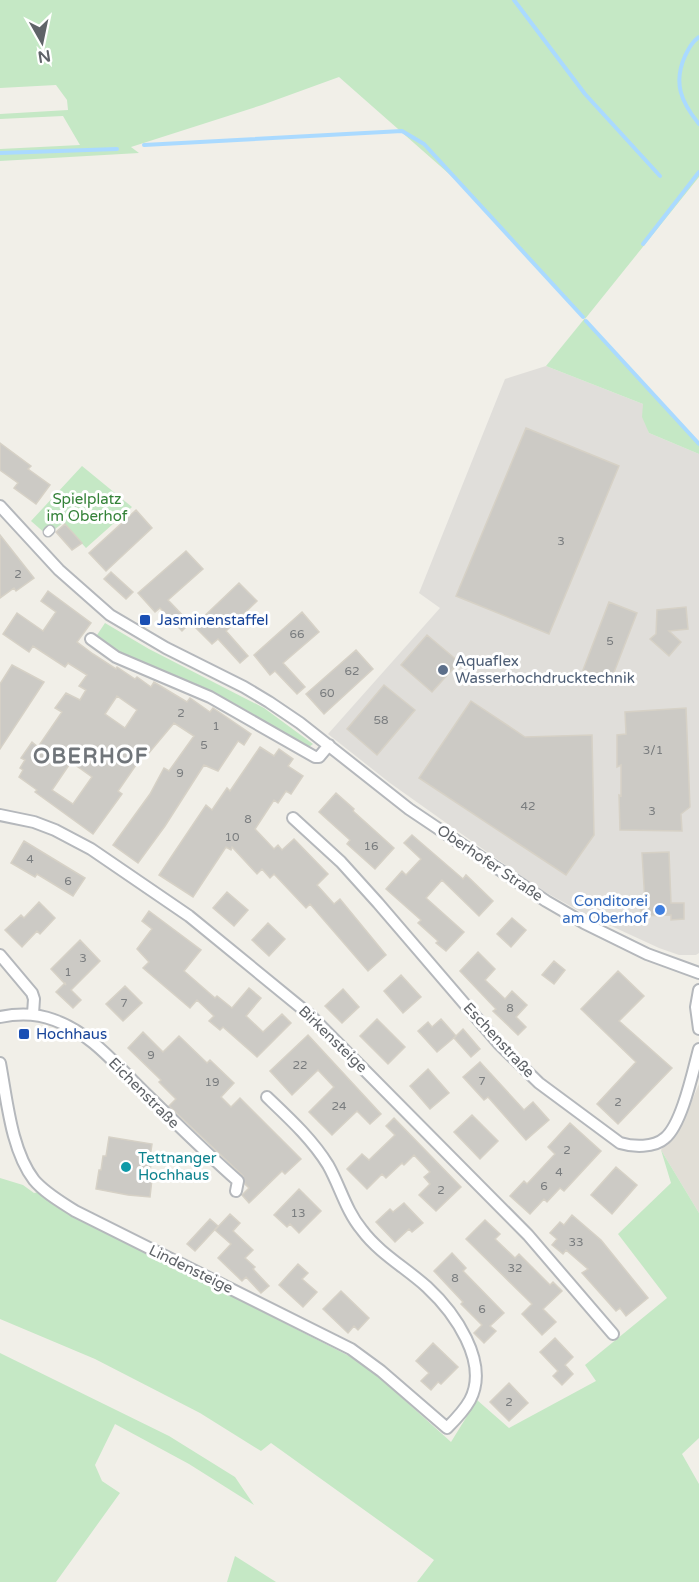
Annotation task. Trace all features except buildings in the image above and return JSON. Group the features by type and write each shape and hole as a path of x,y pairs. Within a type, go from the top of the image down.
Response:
{"street":[{"name":"Oberhofer Straße","path":"0,506 59,570 110,615 166,648 244,687 300,723 417,814 546,901 647,954 699,973"},
{"path":"91,639 116,657 210,697 315,757 319,757 329,745"},
{"name":"Birkensteige","path":"0,815 34,822 91,849 189,916 310,1014 528,1235 613,1334"},
{"name":"Eschenstraße","path":"293,818 341,862 363,886 499,1044 539,1083 620,1143 630,1146 645,1145 666,1137 674,1127 681,1110 699,1049"},
{"path":"0,955 32,993 33,1014"},
{"path":"699,990 696,1006 699,1029"},
{"name":"Eichenstraße","path":"0,1017 23,1013 33,1014 53,1019 84,1035 191,1140 238,1181 236,1191"},
{"name":"Lindensteige","path":"0,1064 21,1160 35,1181 54,1198 75,1211 351,1349 381,1371 447,1428 461,1414 471,1398 476,1381 474,1360 463,1331 429,1289 363,1232 354,1220 332,1173 320,1154 291,1120 267,1097"},
{"path":"0,1122 12,1120"}],"shaded area":[{"path":"546,366 643,404 649,433 699,454 699,953 696,955 679,955 659,948 581,912 538,888 390,783 328,734 440,608 419,593 505,379"},
{"path":"699,1084 699,1213 661,1150 686,1115"}],"green space":[{"path":"0,0 699,0 699,177 585,319 699,442 699,454 649,433 642,417 643,404 546,366 585,318 473,195 339,77 262,105 131,147 139,153 0,161 0,149 80,145 63,116 0,119 0,114 68,110 67,100 56,85 0,88"},
{"name":"Spielplatz im Oberhof","path":"82,466 132,507 86,548 63,523 47,535 31,521"},
{"path":"105,623 149,649 264,708 313,744 304,747 228,700 109,647 95,638"},
{"path":"661,1150 699,1213 699,1438 682,1454 699,1484 699,1582 417,1582 434,1560 271,1443 261,1451 200,1413 95,1359 0,1319 0,1178 23,1185 34,1193 39,1192 55,1206 349,1356 380,1378 451,1442 477,1400 509,1428 596,1381 585,1365 667,1298 618,1234 671,1183"},
{"path":"0,1353 169,1436 235,1477 254,1505 189,1464 115,1424 95,1465 102,1481 120,1493 56,1582 0,1582"},
{"path":"235,1556 276,1582 227,1582"}],"waterway":[{"path":"514,0 585,94 660,176"},
{"path":"699,37 685,56 681,66 679,84 683,100 699,124"},
{"path":"144,145 402,131 424,144 583,317"},
{"path":"0,153 117,149"},
{"path":"643,244 699,172"},
{"path":"586,321 699,444"}],"place":[{"name":"Jasminenstaffel","path":"145,620"},
{"name":"Aquaflex Wasserhochdrucktechnik","path":"443,670"},
{"name":"Conditorei am Oberhof","path":"660,910"},
{"name":"Hochhaus","path":"24,1034"},
{"name":"Tettnanger Hochhaus","path":"126,1167"}],"district":[{"name":"OBERHOF","path":"91,756"}]}
